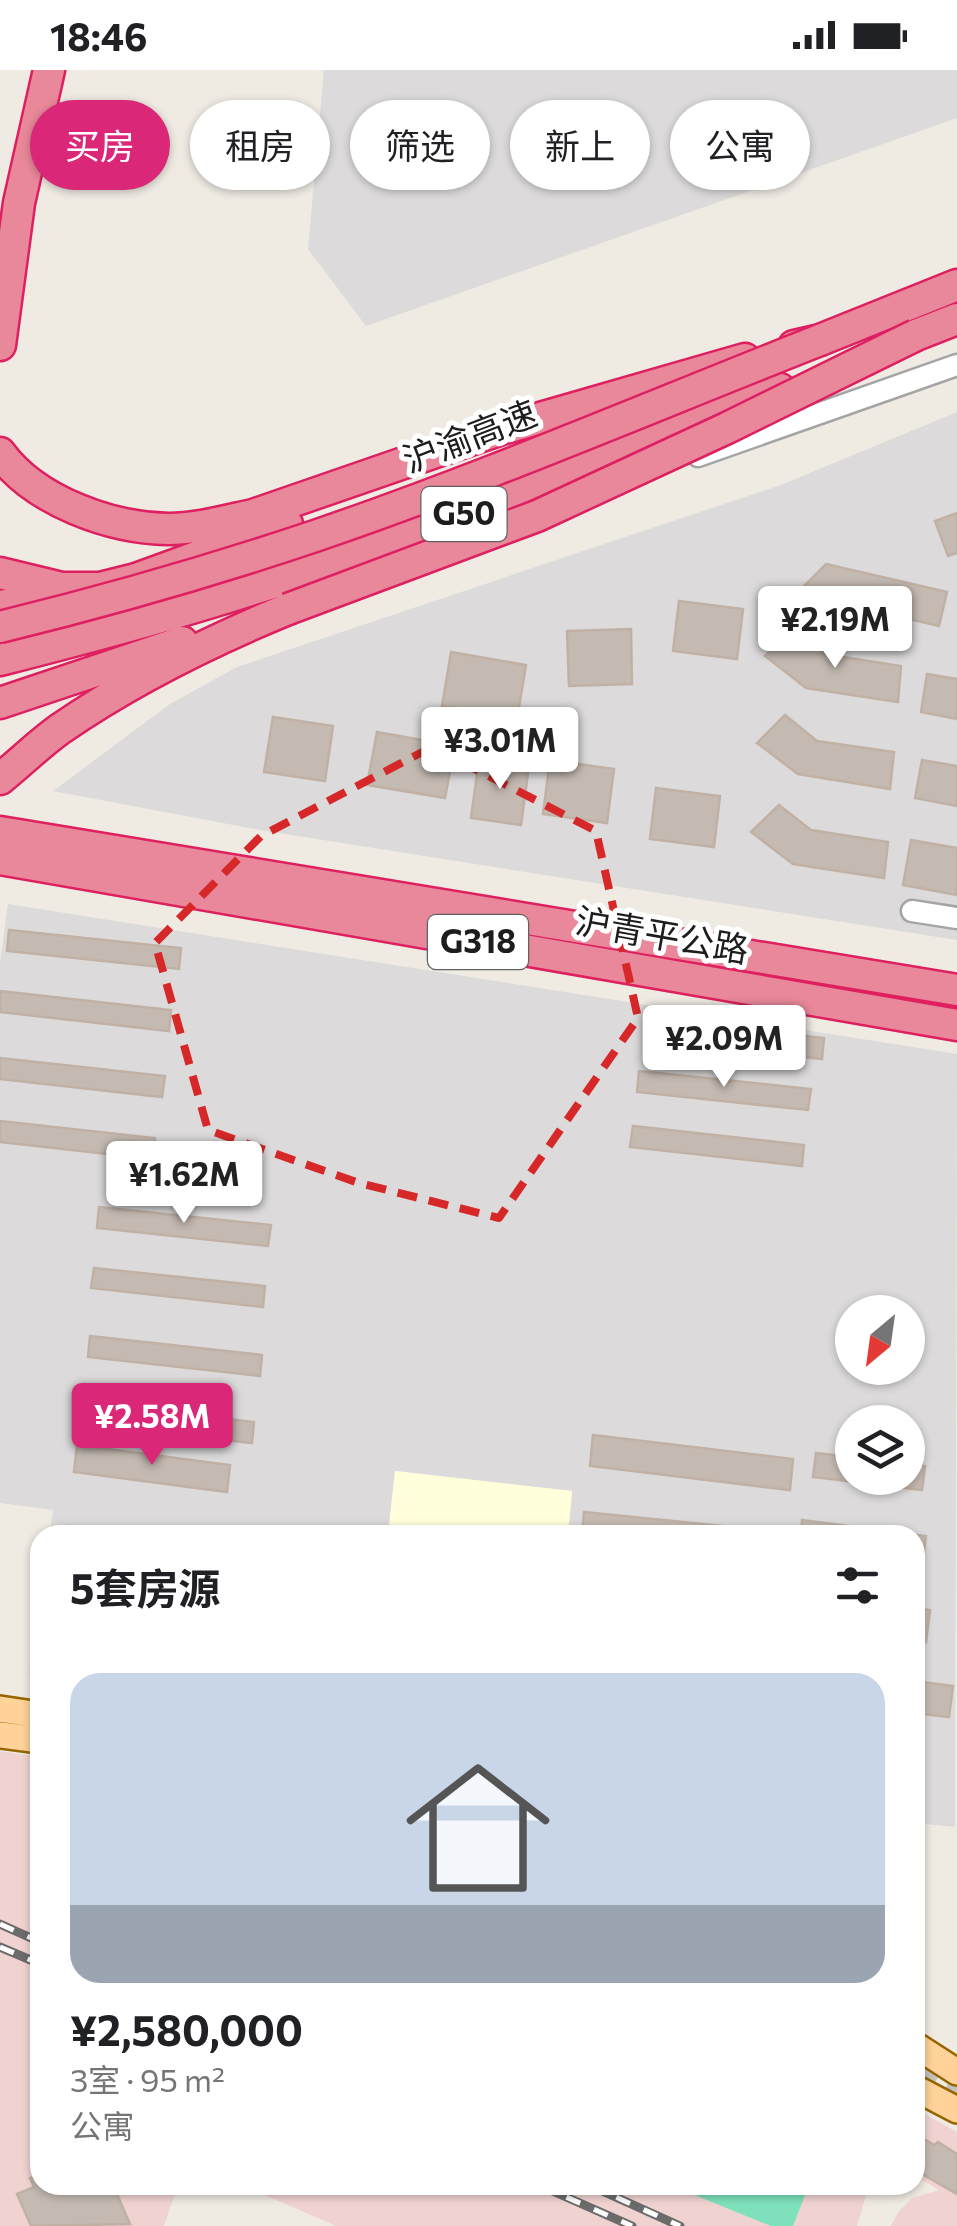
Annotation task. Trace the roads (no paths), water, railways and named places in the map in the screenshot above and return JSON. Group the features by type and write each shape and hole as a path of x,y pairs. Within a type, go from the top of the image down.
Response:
{"highway":[{"path":"0,345 19,203 49,70"},
{"name":"沪渝高速","path":"0,628 315,536 957,288"},
{"name":"沪渝高速","path":"0,660 164,616 324,566 957,319"},
{"path":"0,779 59,730 140,679 216,639 536,516 648,466 916,335"},
{"path":"0,453 45,494 81,511 128,524 168,529 207,525 253,515 580,405 820,340"},
{"path":"0,572 62,588 100,588 136,579 525,441 586,442"},
{"path":"0,606 175,580"},
{"path":"0,703 288,609"},
{"path":"0,820 14,834"},
{"name":"沪青平公路","path":"14,834 957,990"},
{"name":"沪青平公路","path":"0,859 957,1024"}],"main road":[{"path":"0,1696 30,1700"},
{"path":"0,1709 30,1713"},
{"path":"0,1735 30,1739"},
{"path":"925,2051 957,2072"},
{"path":"925,2093 957,2110"}],"street":[{"path":"0,651 239,574 848,345 957,288"},
{"path":"0,693 194,634 957,365"},
{"path":"912,911 957,918"}],"tunnel":[{"path":"925,2073 957,2092"}],"railway":[{"path":"0,1924 30,1938"},
{"path":"0,1947 30,1960"},
{"path":"562,2195 632,2226"},
{"path":"611,2195 680,2226"}]}
